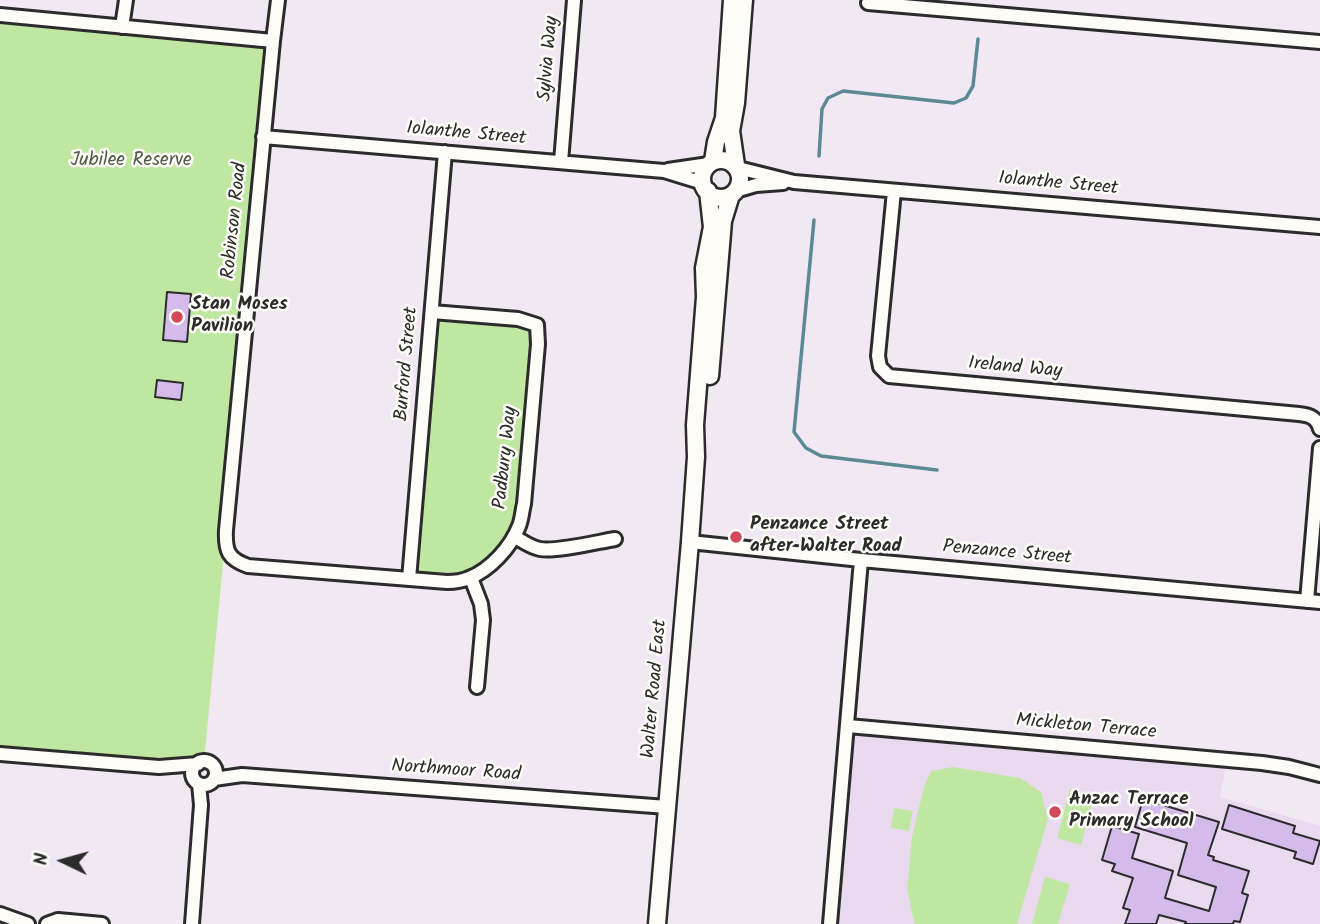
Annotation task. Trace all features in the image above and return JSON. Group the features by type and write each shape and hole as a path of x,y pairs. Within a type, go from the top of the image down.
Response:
{"main road":[{"path":"732,0 724,118 711,162 703,173 706,187 712,196 718,198 733,193 740,181 731,131 736,103 744,0"},
{"path":"711,162 722,160 737,167"},
{"name":"Walter Road East","path":"657,924 690,542 705,260 713,220 706,187"},
{"name":"Walter Road East","path":"696,457 706,427 723,221 733,193"}],"street":[{"path":"122,27 126,0"},
{"name":"Robinson Road","path":"278,0 226,530 227,551 236,561 248,566 409,579"},
{"name":"Sylvia Way","path":"561,162 574,0"},
{"path":"868,3 907,3 1320,42"},
{"path":"0,15 273,41"},
{"name":"Iolanthe Street","path":"264,137 664,171 711,162"},
{"name":"Burford Street","path":"409,579 445,152"},
{"name":"Iolanthe Street","path":"737,167 794,182 1320,227"},
{"name":"Iolanthe Street","path":"664,171 706,187"},
{"name":"Iolanthe Street","path":"733,193 756,185 794,182"},
{"name":"Ireland Way","path":"894,191 878,356 880,367 890,376 1307,415 1314,418 1320,429"},
{"name":"Padbury Way","path":"432,312 518,319 537,325 538,344 520,525 494,561 471,578"},
{"path":"1313,602 1320,448"},
{"path":"514,536 541,549 615,539"},
{"name":"Penzance Street","path":"690,542 1313,602"},
{"path":"830,924 861,560"},
{"path":"409,579 447,582 471,578 481,604 483,620 477,687"},
{"name":"Mickleton Terrace","path":"848,726 1262,763 1320,775"},
{"path":"0,754 159,766 204,762 242,775"},
{"path":"198,764 193,770 203,781"},
{"path":"192,924 203,781 215,769 211,764"},
{"path":"159,766 203,781 242,775"},
{"name":"Northmoor Road","path":"242,775 667,807"},
{"path":"0,914 28,924"},
{"path":"47,924 58,920 103,924"}],"shaded area":[{"name":"Anzac Terrace Primary School","path":"848,726 1227,760 1220,797 1320,826 1320,924 830,924"}],"green space":[{"name":"Jubilee Reserve","path":"0,15 273,41 204,762 197,764 0,754"},
{"path":"432,312 518,319 538,334 514,536 471,578 409,579"},
{"path":"953,767 1020,778 1041,792 1048,819 1017,924 914,922 907,889 912,837 924,787 931,771"},
{"path":"1070,789 1094,796 1081,845 1057,838"},
{"path":"894,808 913,811 909,831 891,828"},
{"path":"1045,877 1070,884 1058,924 1032,924"}],"building":[{"name":"Stan Moses Pavilion","path":"167,292 191,294 187,342 163,340"},
{"path":"157,380 183,383 181,400 155,397"},
{"path":"1143,799 1219,822 1208,855 1214,857 1213,860 1249,871 1242,893 1248,895 1240,922 1185,924 1186,922 1159,915 1156,924 1125,924 1130,910 1123,908 1133,878 1112,871 1115,864 1102,860 1112,826 1139,834 1132,858 1173,871 1165,898 1209,911 1216,887 1178,875 1187,843 1135,827"},
{"path":"1229,805 1295,826 1293,833 1320,841 1313,864 1294,858 1296,852 1222,829"}],"waterway":[{"path":"819,156 822,109 828,98 843,91 954,103 966,98 973,86 978,39"},
{"path":"814,220 794,432 806,448 821,456 937,470"}],"place":[{"name":"Stan Moses Pavilion","path":"177,317"},
{"name":"Penzance Street after Walter Road","path":"736,537"},
{"name":"Anzac Terrace Primary School","path":"1055,812"}]}
